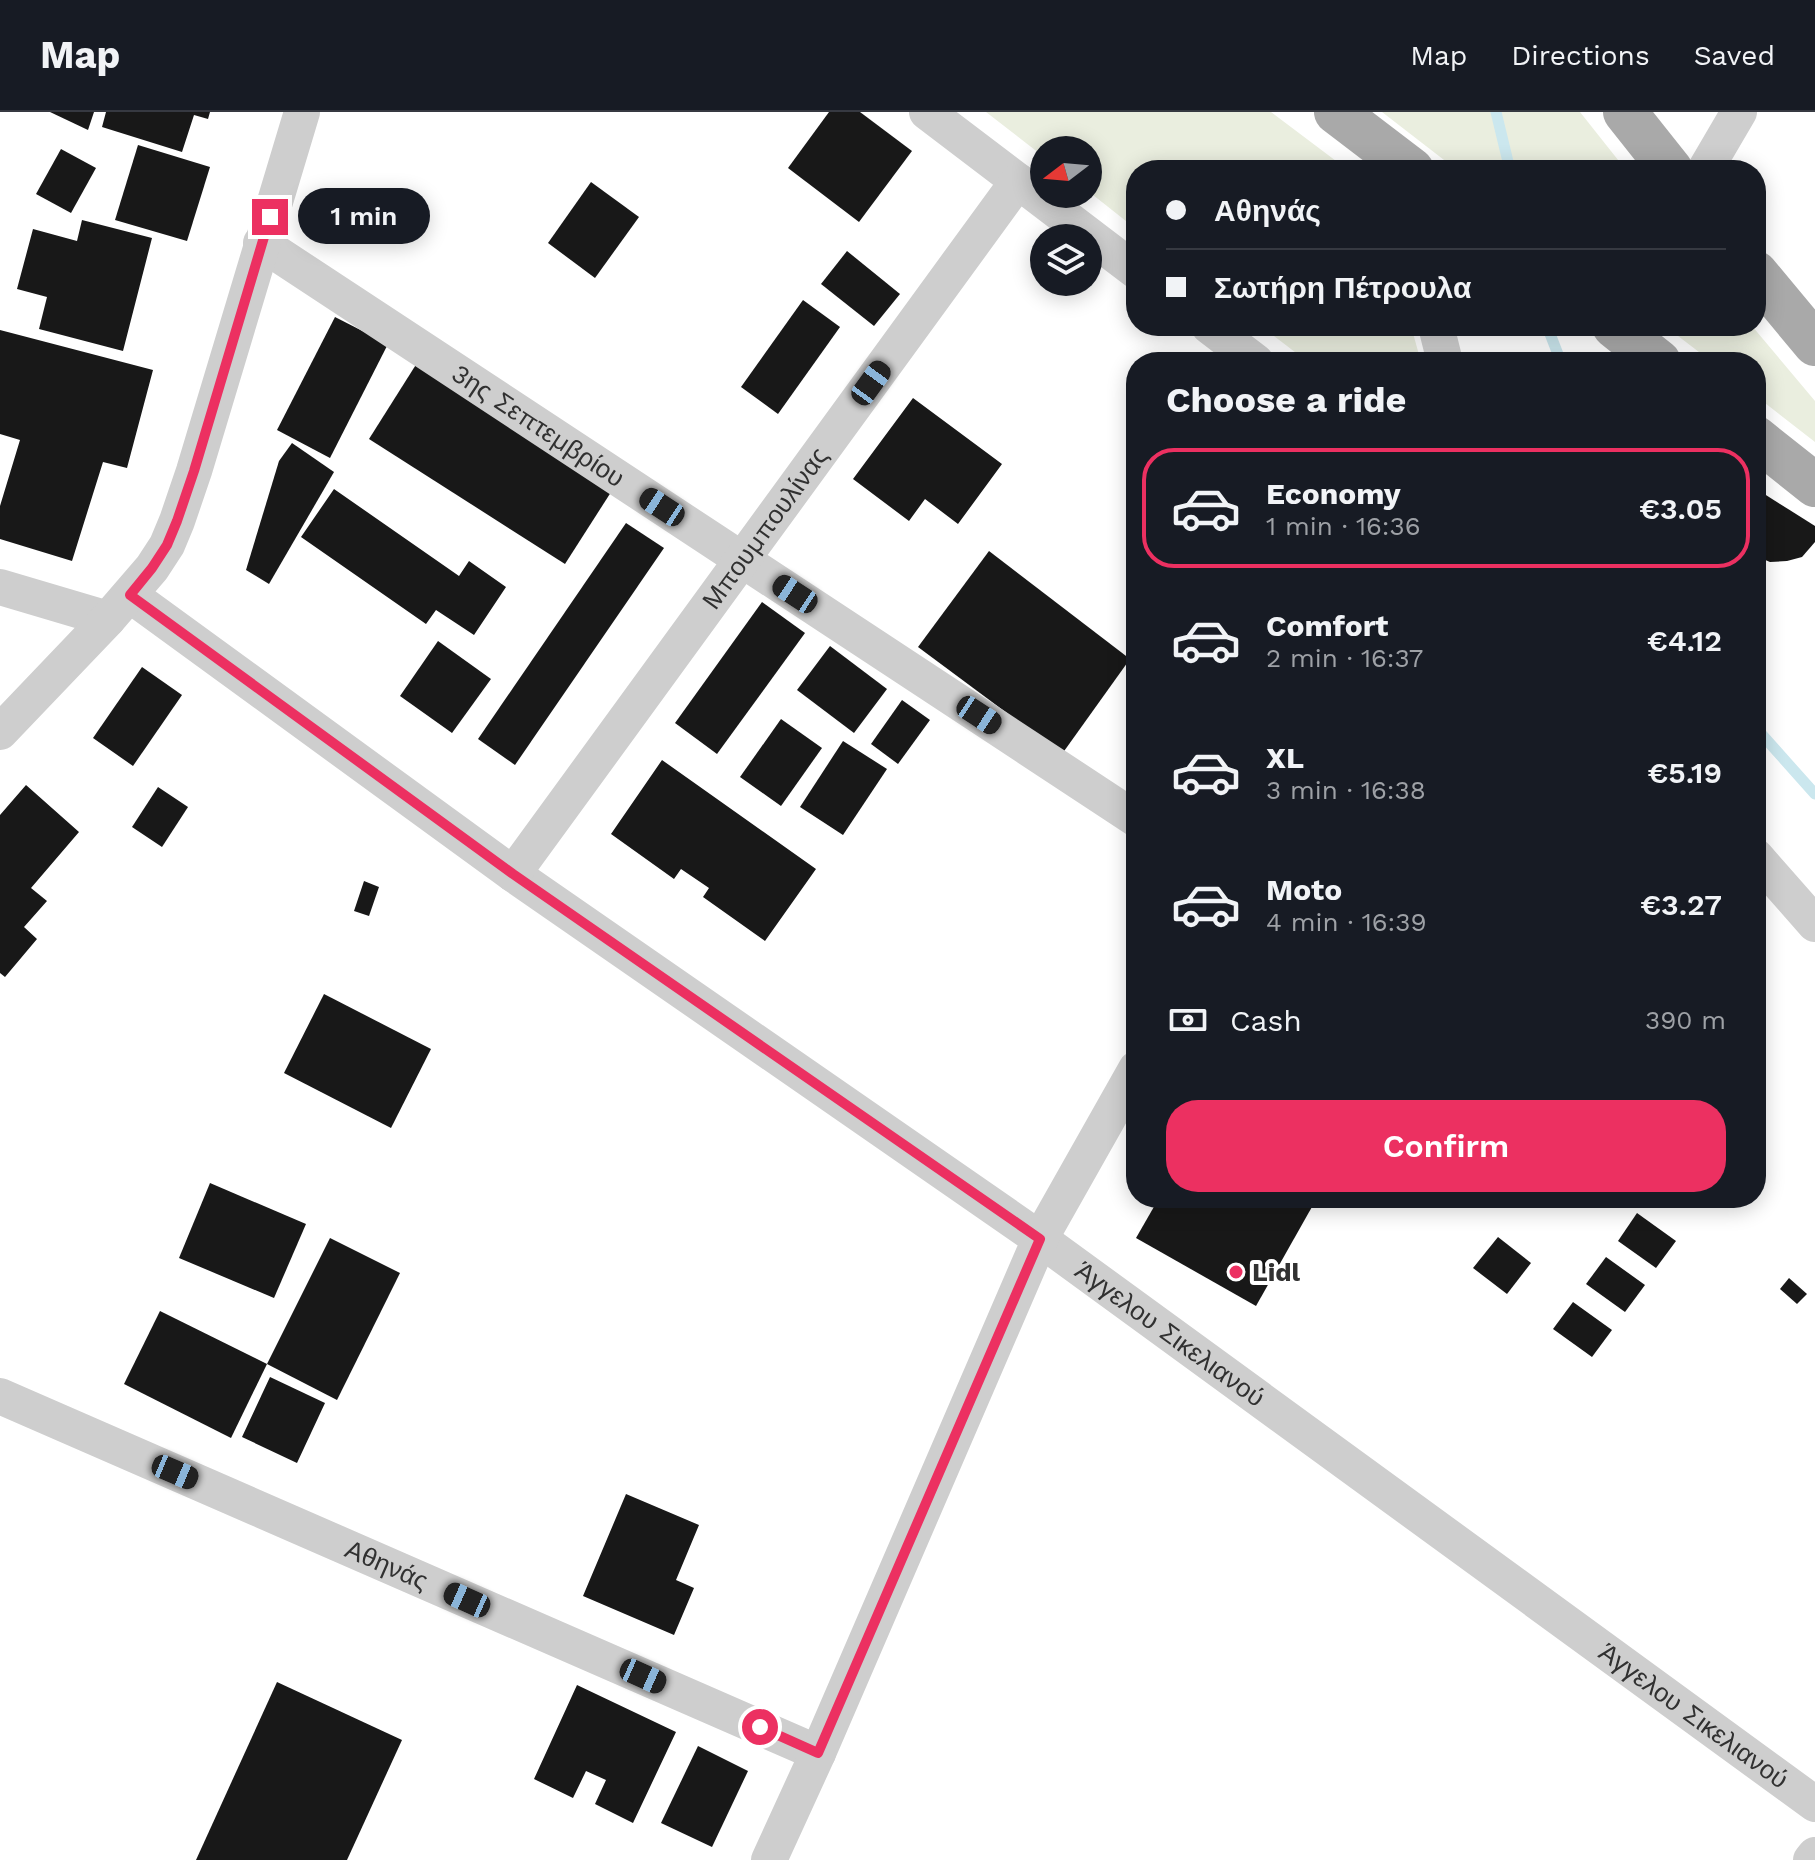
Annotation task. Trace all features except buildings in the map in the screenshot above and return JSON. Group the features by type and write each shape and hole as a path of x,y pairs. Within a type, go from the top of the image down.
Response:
{"main road":[{"path":"1336,112 1399,160"},
{"path":"1625,112 1663,160"},
{"path":"1766,285 1815,344"},
{"path":"1626,336 1646,352"},
{"path":"1766,446 1815,485"}],"street":[{"path":"0,732 119,607 167,545 194,471 302,112"},
{"path":"927,112 1126,263"},
{"path":"1711,160 1739,112"},
{"name":"Μπουμπουλίνας","path":"513,874 1018,181"},
{"name":"3ης Σεπτεμβρίου","path":"261,243 1126,812"},
{"path":"1222,336 1243,352"},
{"name":"Άγγελου Σικελιανού","path":"0,587 119,607 513,874 1040,1239 1815,1804"},
{"path":"1766,868 1815,924"},
{"path":"769,1860 1040,1239 1126,1087"},
{"name":"Αθηνάς","path":"0,1396 818,1753"},
{"path":"1811,1860 1815,1855"}],"shaded area":[{"path":"986,112 1271,112 1335,160 1126,160 1126,221 1102,202 1102,136 1030,136 1030,146"},
{"path":"1382,112 1580,112 1618,160 1444,160"},
{"path":"1274,336 1414,336 1418,352 1295,352"},
{"path":"1678,336 1760,336 1815,401 1815,442 1766,404 1766,352 1699,352"}],"waterway":[{"path":"1496,112 1508,160"},
{"path":"1551,336 1557,352"},
{"path":"1766,739 1815,794"}],"place":[{"name":"Lidl","path":"1236,1272"}],"route":[{"path":"270,217 177,521 167,545 130,595 513,874 1040,1239 818,1753 760,1727"}]}
